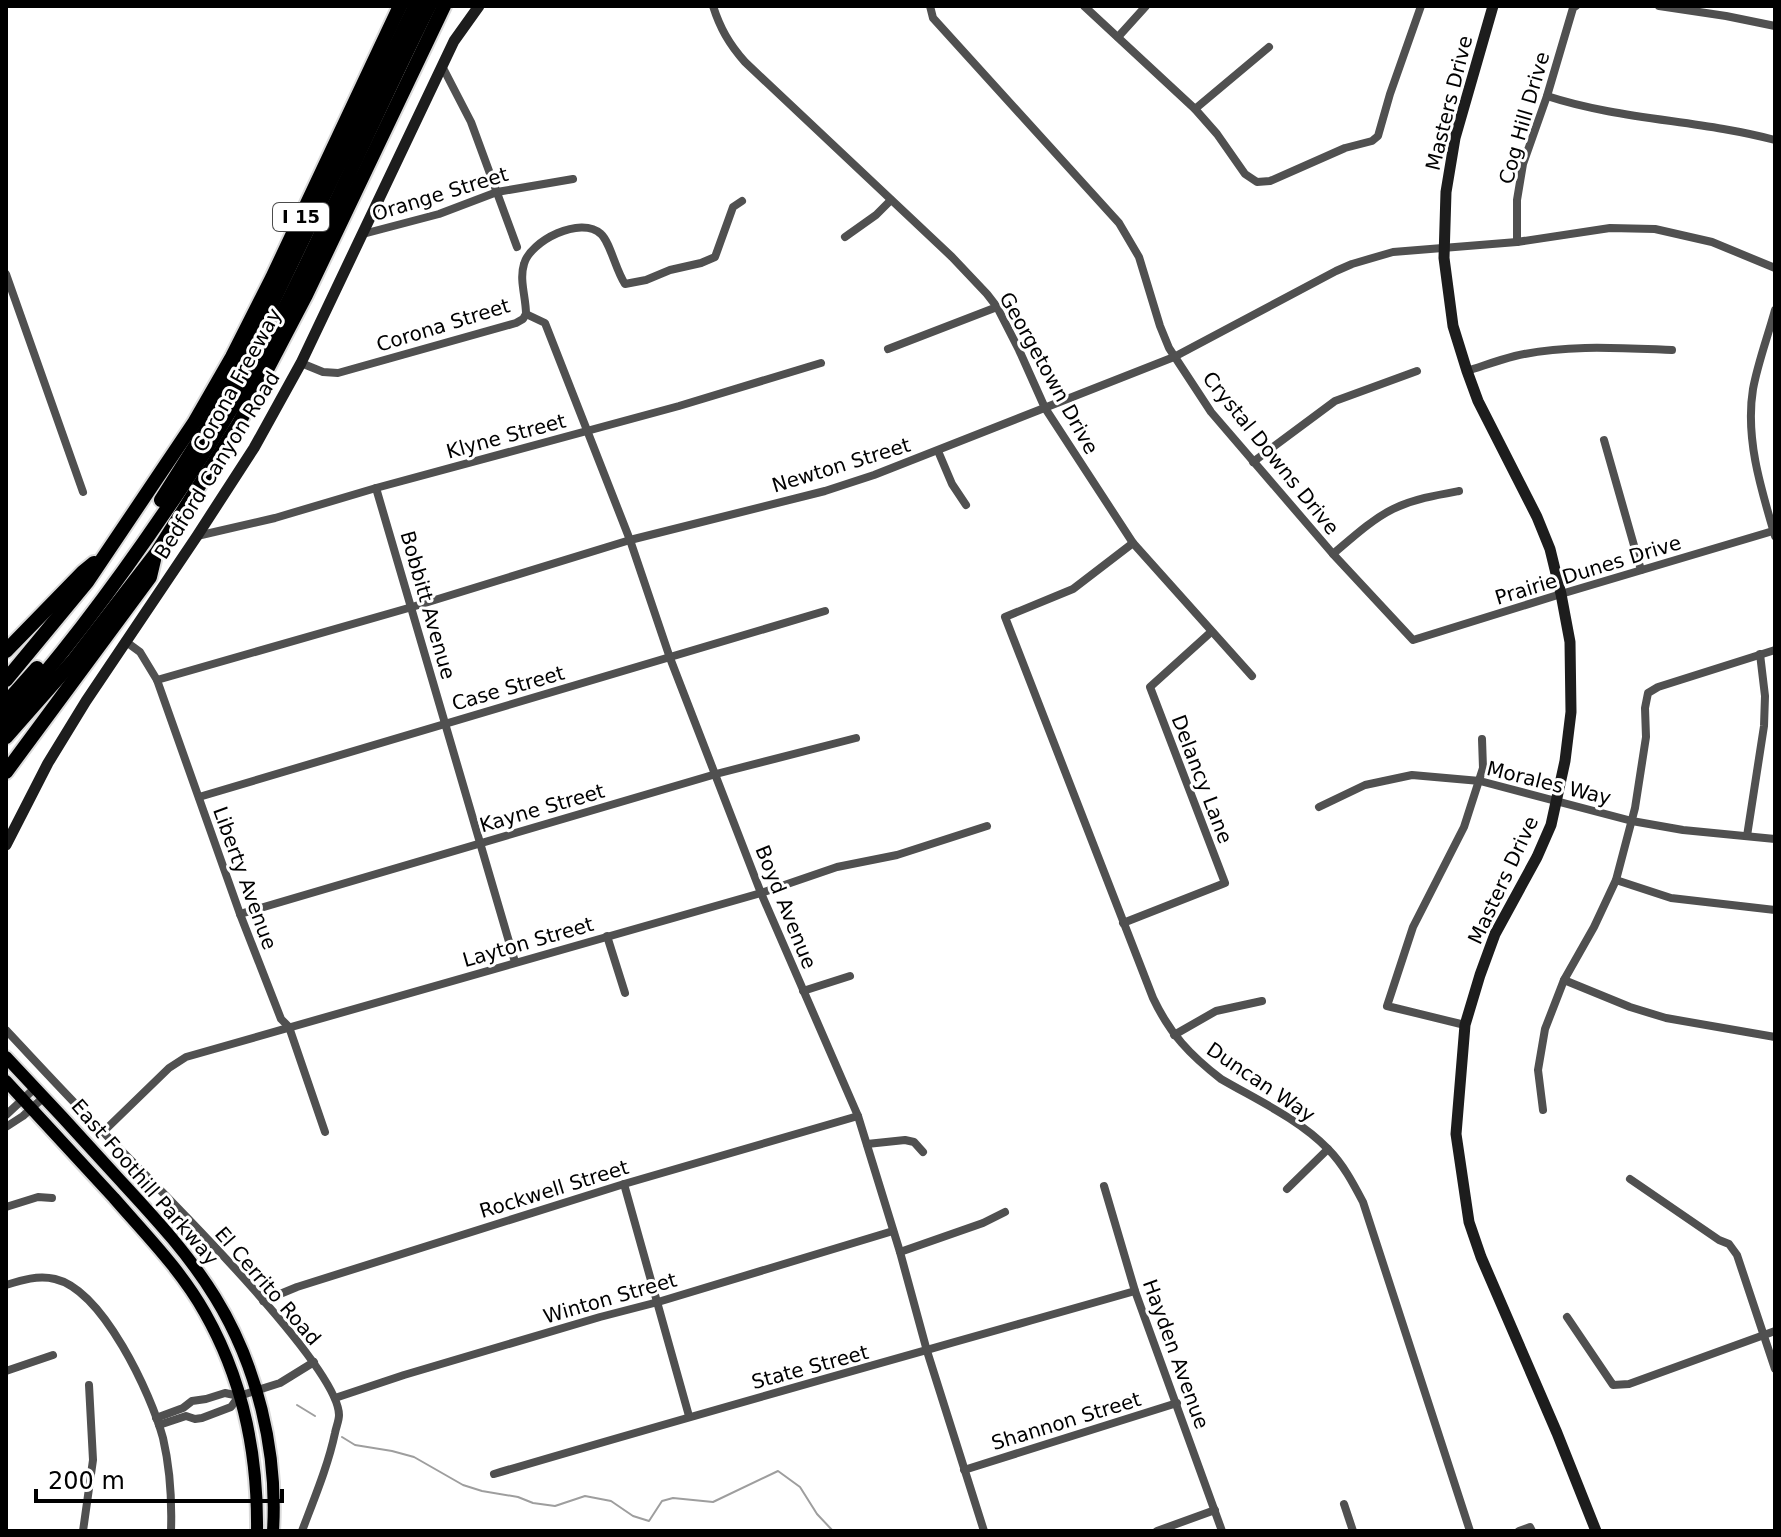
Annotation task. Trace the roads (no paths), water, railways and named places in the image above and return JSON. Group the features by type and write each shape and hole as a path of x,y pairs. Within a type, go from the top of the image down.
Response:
{"highway":[{"name":"Corona Freeway","path":"6,680 107,554 194,423 279,264 400,6"},
{"path":"6,704 119,563 206,429 272,306 415,6"},
{"path":"6,718 87,620 145,541 214,437 266,347 429,6"},
{"name":"Corona Freeway","path":"6,737 73,661 157,552 239,423 284,340 444,6"},
{"path":"6,772 150,577 157,552"},
{"path":"6,651 83,572 107,554"},
{"path":"6,696 33,663 57,619"}],"main road":[{"name":"Bedford Canyon Road","path":"6,845 48,763 86,701 254,448 301,363 454,41 479,6"},
{"name":"Masters Drive","path":"1493,6 1455,138 1446,192 1443,247 1453,326 1467,371 1478,401 1550,549 1570,642 1571,712 1565,761 1551,825 1495,934 1465,1025 1456,1134 1469,1222 1494,1292 1557,1433 1596,1531"},
{"name":"East Foothill Parkway","path":"6,1057 153,1216 199,1272 229,1322 249,1369 269,1443 274,1488 273,1531"},
{"name":"East Foothill Parkway","path":"6,1081 180,1275 213,1329 245,1413 256,1475 257,1531"}],"street":[{"name":"Georgetown Drive","path":"713,6 721,30 745,62 976,281 997,307 1045,408 1133,543 1252,676"},
{"name":"Crystal Downs Drive","path":"930,6 933,18 1119,223 1139,257 1160,326 1174,357 1211,412 1333,554 1413,640"},
{"path":"1084,6 1195,109 1245,174 1257,182 1270,181 1378,136 1421,6"},
{"path":"1118,37 1146,6"},
{"name":"Cog Hill Drive","path":"1517,242 1517,200 1523,164 1576,6"},
{"path":"1659,6 1775,26"},
{"path":"1195,109 1269,47"},
{"path":"442,66 471,122 517,247"},
{"path":"1547,96 1595,108 1775,140"},
{"name":"Orange Street","path":"363,234 439,214 497,192 573,179"},
{"path":"845,237 891,200"},
{"name":"Corona Street","path":"301,363 323,372 338,373 516,323 526,314 522,274 524,262 538,244 564,230 598,231 605,238 625,284 701,263 715,257 733,207 742,201"},
{"name":"Newton Street","path":"157,680 630,540 825,491 887,471 1174,357 1352,264 1393,252 1517,242 1610,228 1655,229 1712,242 1775,268"},
{"path":"6,274 83,492"},
{"path":"888,349 997,307"},
{"path":"1774,534 1755,464 1752,426 1753,389 1775,310"},
{"name":"Boyd Avenue","path":"526,314 545,323 630,540 670,658 761,893 858,1116 984,1531"},
{"path":"1467,371 1545,351 1609,347 1672,350"},
{"name":"Klyne Street","path":"197,536 275,518 679,406 821,363"},
{"path":"1253,462 1335,401 1417,371"},
{"path":"1604,440 1641,570"},
{"path":"938,451 952,484 966,505"},
{"name":"Bobbitt Avenue","path":"376,488 515,962"},
{"path":"1333,554 1393,509 1425,497 1459,491"},
{"name":"Prairie Dunes Drive","path":"1413,640 1641,570 1774,534"},
{"name":"Duncan Way","path":"1133,543 1073,589 1005,617 1153,998 1174,1035 1194,1058 1221,1079 1304,1128 1328,1149 1354,1184 1371,1222 1470,1531"},
{"name":"Case Street","path":"199,797 825,611"},
{"name":"Delancy Lane","path":"1123,923 1225,883 1150,687 1211,632"},
{"name":"Liberty Avenue","path":"125,641 140,652 157,680 240,914 281,1019 289,1027 325,1132"},
{"path":"1543,1110 1538,1070 1545,1029 1564,980 1616,880 1632,821 1646,737 1648,693 1658,687 1775,650"},
{"path":"1747,836 1764,726 1765,696 1760,654"},
{"name":"Kayne Street","path":"240,914 716,774 856,738"},
{"path":"1465,1025 1387,1006 1413,927 1464,827 1483,768 1482,739"},
{"name":"Morales Way","path":"1319,807 1365,785 1412,775 1480,781 1632,821 1683,830 1775,839"},
{"name":"Layton Street","path":"103,1132 186,1057 761,893 837,867 897,855 987,826"},
{"path":"1616,880 1671,898 1775,910"},
{"path":"607,936 625,993"},
{"path":"803,991 850,976"},
{"path":"1564,980 1666,1018 1775,1037"},
{"path":"1174,1035 1216,1011 1262,1001"},
{"name":"El Cerrito Road","path":"6,1030 263,1301 314,1362 335,1398"},
{"path":"6,1127 39,1093"},
{"path":"6,1115 27,1104"},
{"name":"Rockwell Street","path":"263,1301 297,1287 624,1184 858,1116"},
{"path":"867,1144 905,1140 914,1142 923,1152"},
{"path":"1287,1189 1328,1149"},
{"path":"1630,1179 1729,1244 1737,1255 1775,1369"},
{"path":"624,1184 689,1416"},
{"name":"Hayden Avenue","path":"1104,1186 1135,1291 1222,1531"},
{"path":"6,1207 38,1197 52,1198"},
{"path":"900,1252 983,1223 1005,1212"},
{"name":"Winton Street","path":"335,1398 893,1231"},
{"path":"6,1285 25,1279 53,1278 69,1284 85,1296 125,1351 157,1421 169,1474 171,1531"},
{"name":"State Street","path":"494,1474 1135,1291"},
{"path":"1567,1317 1613,1385 1629,1384 1775,1331"},
{"path":"6,1371 53,1355"},
{"path":"185,1412 187,1404 199,1399 225,1393 239,1396 280,1383 314,1362"},
{"path":"83,1531 93,1460 89,1385"},
{"path":"185,1412 195,1419 202,1418 231,1407 239,1396"},
{"path":"302,1531 331,1450 339,1415 335,1398"},
{"name":"Shannon Street","path":"964,1470 1177,1403"},
{"path":"157,1421 185,1412"},
{"path":"1344,1504 1353,1531"},
{"path":"1157,1531 1215,1510"},
{"path":"1519,1531 1530,1527 1532,1531"}],"waterway":[{"path":"297,1405 315,1416"},
{"path":"342,1437 355,1445 414,1457 463,1485 482,1491 555,1506 585,1496 611,1501 633,1516 649,1521 662,1501 673,1498 713,1502 778,1471 800,1487 817,1514 833,1531"}]}
